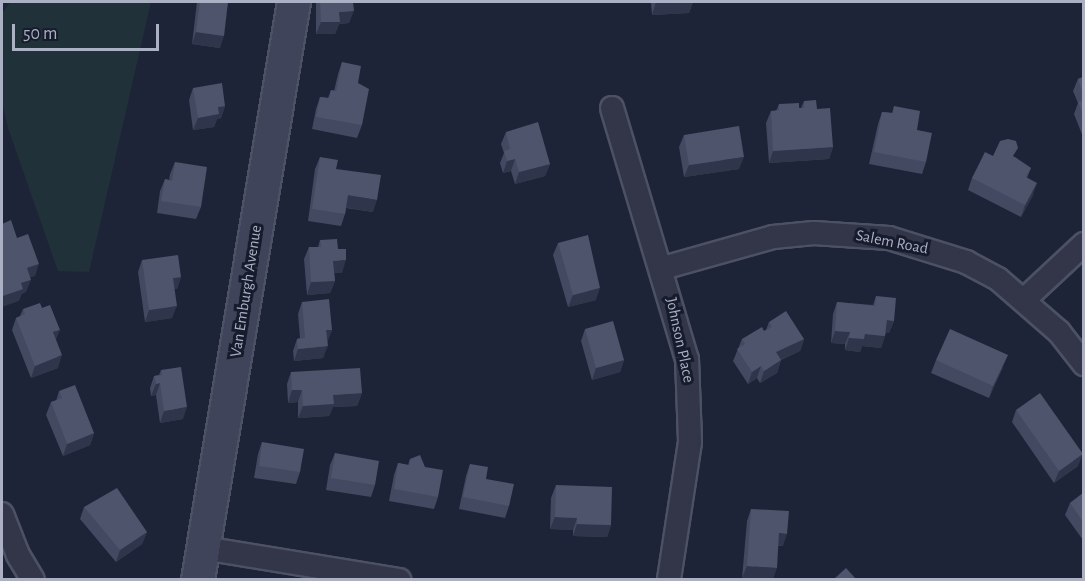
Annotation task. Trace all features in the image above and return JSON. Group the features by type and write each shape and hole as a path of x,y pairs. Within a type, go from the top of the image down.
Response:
{"main road":[{"name":"Van Emburgh Avenue","path":"198,579 294,2"}],"street":[{"name":"Johnson Place","path":"612,108 663,268 687,359 691,398 690,442 669,579"},
{"name":"Salem Road","path":"663,268 773,237 849,233 928,247 966,262 1025,299 1059,332 1083,364"},
{"path":"1025,299 1083,244"},
{"path":"2,514 18,555 33,579"},
{"path":"203,548 399,579"}],"shaded area":[{"path":"10,2 151,2 89,272 58,271 8,128 2,102 2,14"}],"building":[{"path":"200,2 228,2 224,36 196,32"},
{"path":"320,2 353,2 354,11 339,12 340,22 321,22"},
{"path":"342,62 361,66 358,83 369,89 362,125 316,117 320,97 329,98 331,90 336,91"},
{"path":"1083,77 1083,94 1078,79"},
{"path":"222,83 225,106 218,107 219,114 198,118 193,88"},
{"path":"816,100 817,109 830,108 833,147 773,151 771,111 779,110 779,104 799,103 799,108 804,108 804,101"},
{"path":"1083,100 1083,114 1078,102"},
{"path":"894,106 920,111 917,130 932,133 926,162 874,152 882,112 893,113"},
{"path":"538,122 550,164 519,172 515,159 507,161 504,151 510,149 506,132"},
{"path":"739,126 744,157 689,165 684,135"},
{"path":"1008,139 1016,141 1018,148 1013,156 1031,168 1026,177 1037,183 1025,205 972,178 985,152 993,156 1000,141"},
{"path":"320,157 338,160 336,169 381,175 377,200 348,195 345,214 312,209"},
{"path":"175,162 207,167 201,207 161,201 165,179 172,181"},
{"path":"11,220 17,238 28,234 39,264 27,268 31,280 21,283 23,289 3,296 2,224"},
{"path":"588,235 600,288 573,295 558,243"},
{"path":"337,239 338,249 346,249 346,260 333,261 335,281 311,282 309,247 321,247 320,240"},
{"path":"178,255 181,277 173,278 177,306 149,310 142,260"},
{"path":"876,296 896,298 894,321 887,320 885,336 865,334 864,339 849,338 850,332 835,331 837,302 875,306"},
{"path":"329,299 332,330 326,330 328,346 298,349 297,339 305,338 302,302"},
{"path":"40,303 42,308 50,305 60,330 53,332 62,355 35,366 16,318 25,314 23,309"},
{"path":"786,311 804,339 776,352 781,360 764,371 761,366 752,372 737,349 745,344 742,339 762,327 764,331 772,327 769,322"},
{"path":"613,321 624,360 596,368 585,329"},
{"path":"950,329 1008,355 993,386 936,360"},
{"path":"181,367 187,407 164,411 160,383 156,384 154,376 162,375 161,370"},
{"path":"360,368 362,393 333,395 334,404 303,406 302,390 292,390 291,372"},
{"path":"75,385 94,433 67,444 51,402 62,398 59,391"},
{"path":"1040,393 1083,454 1059,471 1016,410"},
{"path":"262,442 304,449 300,472 259,466"},
{"path":"335,453 379,461 375,485 331,478"},
{"path":"420,455 425,467 443,470 438,497 394,489 398,463 409,465 410,459"},
{"path":"470,464 488,467 486,479 514,484 509,506 463,497"},
{"path":"556,485 612,487 611,525 577,524 577,518 555,517"},
{"path":"117,488 147,532 120,550 84,507"},
{"path":"1083,493 1083,522 1070,503"},
{"path":"751,509 789,511 787,534 779,533 777,568 747,566"},
{"path":"846,568 856,579 834,579"}]}
